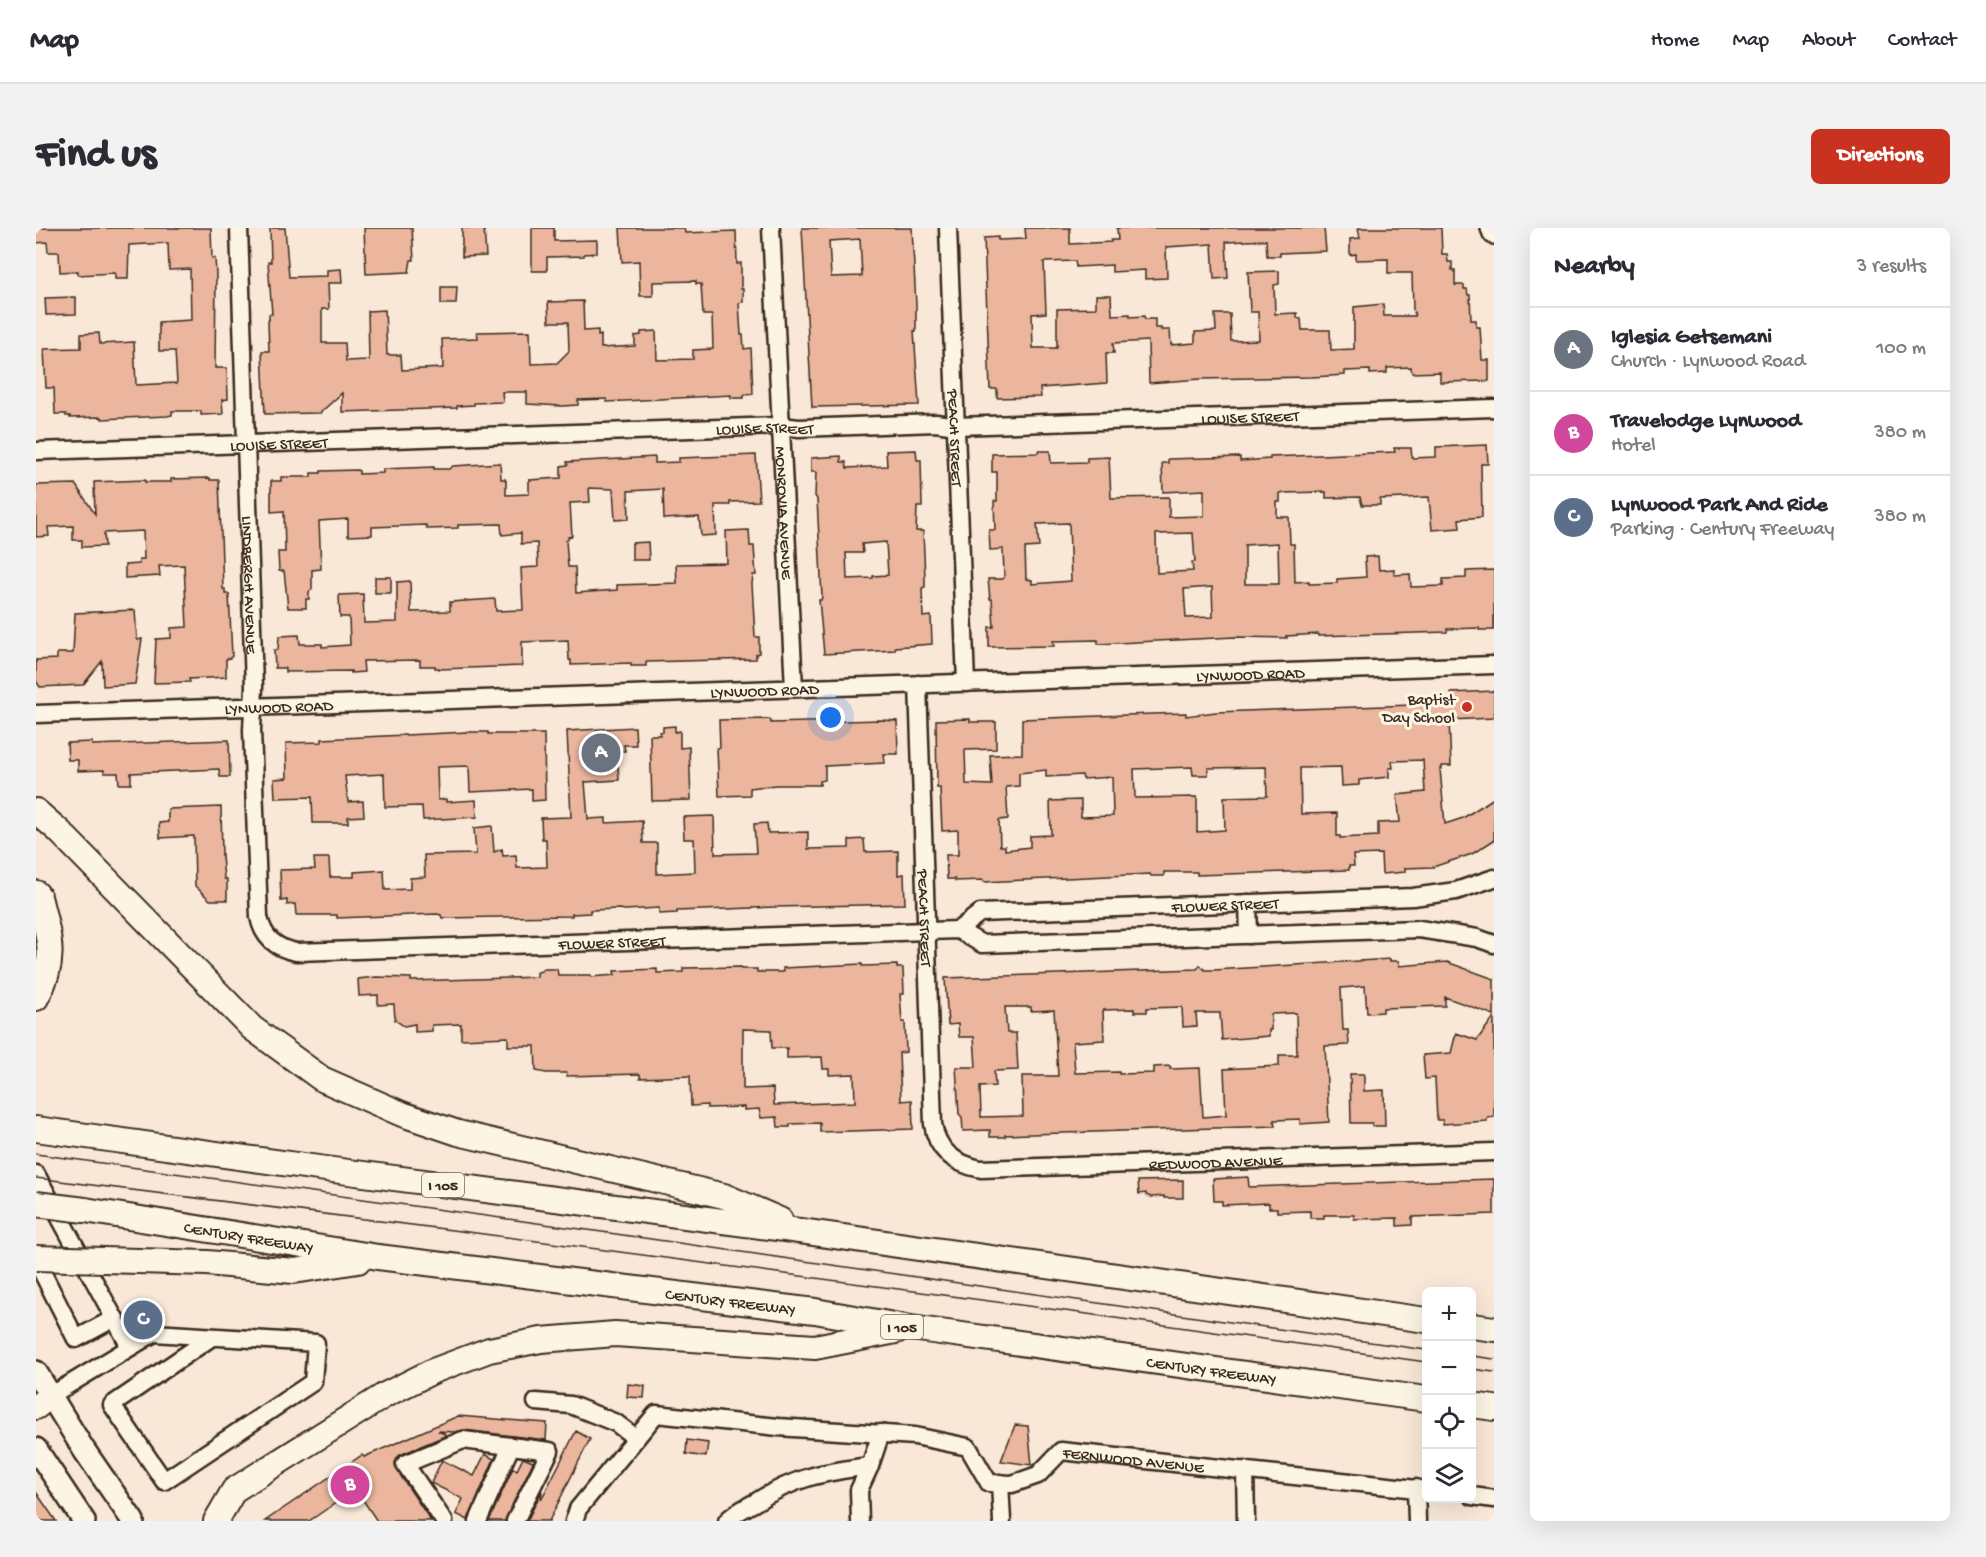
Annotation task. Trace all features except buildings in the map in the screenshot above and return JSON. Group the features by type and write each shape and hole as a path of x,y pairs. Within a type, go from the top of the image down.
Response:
{"highway":[{"path":"36,811 59,831 252,1028 322,1078 402,1114 458,1133 724,1196 807,1232"},
{"path":"36,893 49,936 49,970 37,997"},
{"name":"I 105","path":"36,1129 807,1232 1422,1319"},
{"name":"CENTURY FREEWAY","path":"36,1204 378,1257 792,1308 910,1328 1422,1398"},
{"path":"36,1259 207,1263 294,1271 378,1257"},
{"path":"1476,1327 1494,1329"},
{"path":"216,1521 234,1490 385,1395 433,1371 489,1350 541,1340 615,1334 815,1347 910,1328"},
{"path":"1476,1406 1494,1408"}],"main road":[{"path":"1492,228 1494,234"},
{"path":"36,1372 43,1402 133,1521"},
{"path":"36,1449 84,1521"}],"street":[{"name":"LINDBERGH AVENUE","path":"239,228 259,917 262,929 269,940"},
{"name":"MONROVIA AVENUE","path":"771,228 794,688"},
{"name":"PEACH STREET","path":"948,228 966,683"},
{"name":"LOUISE STREET","path":"36,451 781,426 799,428 936,423 956,426 1494,408"},
{"name":"LYNWOOD ROAD","path":"36,714 1494,665"},
{"name":"PEACH STREET","path":"918,684 933,1124 936,1138 943,1150"},
{"name":"FLOWER STREET","path":"958,930 980,913 1435,895 1456,891 1494,878"},
{"path":"1248,903 1249,934"},
{"name":"FLOWER STREET","path":"269,940 282,948 296,952 958,930 982,944 1419,929 1477,938 1494,944"},
{"name":"REDWOOD AVENUE","path":"943,1150 960,1163 981,1169 1494,1152"},
{"path":"36,1174 130,1347"},
{"path":"36,1259 76,1339 115,1318"},
{"path":"43,1402 154,1333 316,1343 313,1382 164,1481 112,1405 212,1337"},
{"path":"536,1402 571,1405 615,1423 636,1438"},
{"path":"574,1521 578,1509 656,1413 778,1427 915,1436 968,1447 989,1483 1000,1483 1002,1521"},
{"path":"860,1521 859,1490 881,1434"},
{"path":"444,1521 405,1464 463,1440 550,1451 515,1521"},
{"path":"478,1521 511,1446"},
{"name":"FERNWOOD AVENUE","path":"1000,1483 1012,1484 1038,1475 1061,1451 1421,1489"},
{"path":"727,1521 771,1492 807,1476 870,1466"},
{"path":"1245,1470 1246,1521"},
{"path":"1417,1521 1421,1489"},
{"path":"1476,1497 1494,1499"}],"tram line":[{"path":"36,1154 1422,1349"},
{"path":"36,1178 476,1233 1080,1313 1422,1361"},
{"path":"1476,1357 1494,1359"},
{"path":"1476,1370 1494,1372"}],"place":[{"name":"Baptist Day School","path":"1467,707"},
{"name":"Iglesia Getsemani","path":"601,753"},
{"name":"Lynwood Park And Ride","path":"143,1320"},
{"name":"Travelodge Lynwood","path":"350,1485"}]}
